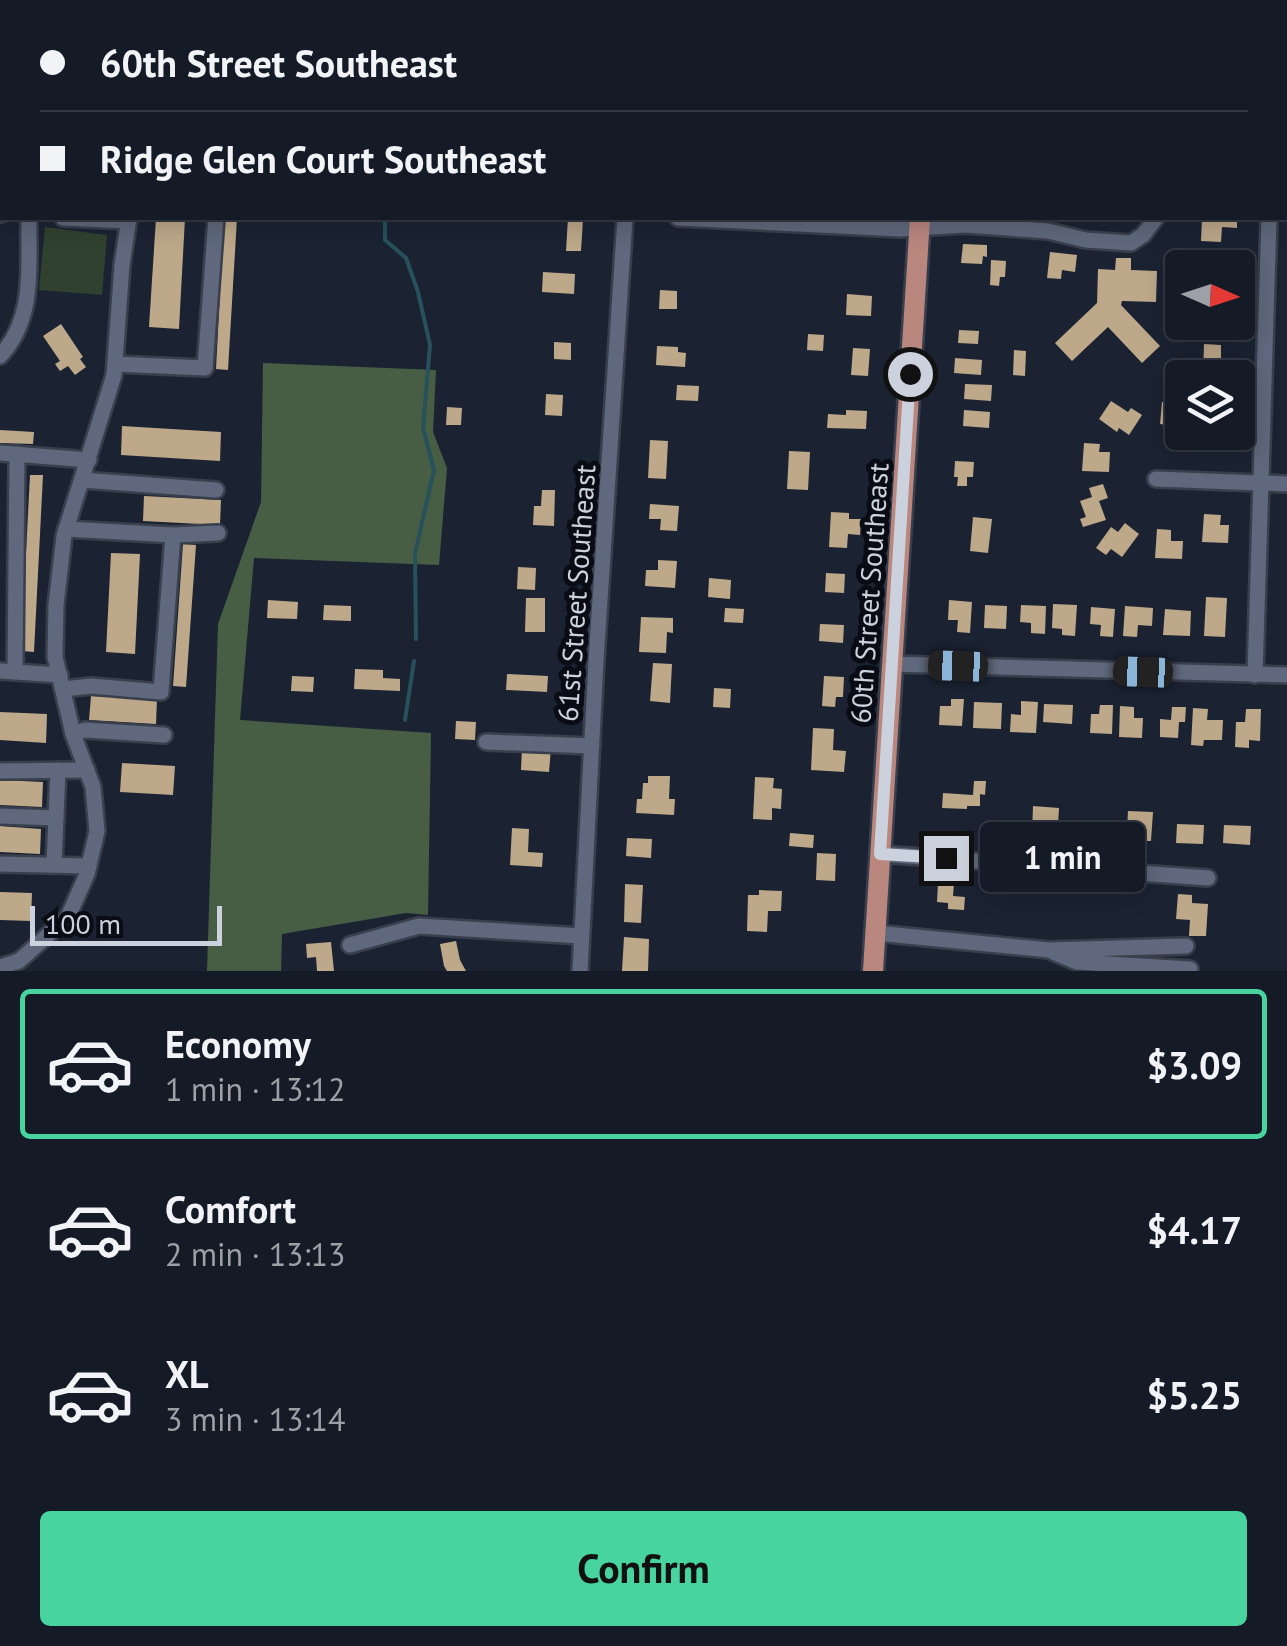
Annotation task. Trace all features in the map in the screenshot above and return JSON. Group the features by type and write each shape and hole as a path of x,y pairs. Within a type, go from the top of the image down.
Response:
{"main road":[{"name":"60th Street Southeast","path":"874,971 920,223"}],"street":[{"path":"0,356 10,346 27,306 29,220"},
{"path":"0,967 24,966 68,916 89,866 97,831 93,787 73,734 55,657 56,605 66,529 115,364 128,220"},
{"path":"115,364 205,368 216,220"},
{"name":"61st Street Southeast","path":"580,971 625,220"},
{"path":"768,220 1051,224 1086,240 1131,242 1143,235 1154,220"},
{"path":"1255,674 1270,220"},
{"path":"89,460 8,454 8,672 91,686 161,692 173,536"},
{"path":"1156,479 1287,484"},
{"path":"82,480 216,490"},
{"path":"66,529 173,536 218,533"},
{"path":"893,664 1287,676"},
{"path":"73,734 84,730 164,735"},
{"path":"486,742 592,746"},
{"path":"54,865 58,770"},
{"path":"0,771 87,770"},
{"path":"0,816 56,818"},
{"path":"880,854 1208,878"},
{"path":"0,864 89,866"},
{"path":"350,946 419,926 581,936"},
{"path":"876,933 1050,950 1186,946"},
{"path":"1050,950 1077,962 1190,969"}],"green space":[{"path":"45,227 107,235 102,295 39,290"},
{"path":"263,363 436,370 433,432 447,468 439,565 254,558 240,720 431,733 428,915 406,913 282,934 281,971 207,971 218,624 261,502"}],"building":[{"path":"156,220 185,220 179,329 149,327"},
{"path":"224,220 237,220 228,370 216,369"},
{"path":"568,220 583,220 581,251 566,251"},
{"path":"1202,220 1237,220 1237,228 1222,227 1221,242 1201,241"},
{"path":"963,244 987,245 987,257 983,256 982,264 961,263"},
{"path":"1050,252 1077,255 1075,272 1062,270 1061,279 1047,278"},
{"path":"1116,258 1131,258 1131,270 1157,271 1156,302 1122,301 1121,305 1160,346 1142,363 1108,327 1072,361 1055,343 1097,303 1098,269 1115,270"},
{"path":"991,260 1006,261 1005,277 1000,277 999,286 990,285"},
{"path":"543,272 575,274 574,294 542,292"},
{"path":"660,290 677,291 677,309 659,309"},
{"path":"847,294 872,296 871,316 846,315"},
{"path":"61,324 86,367 75,375 68,366 60,371 55,364 60,361 43,336"},
{"path":"959,330 979,331 978,344 958,343"},
{"path":"808,334 824,335 823,351 807,350"},
{"path":"554,342 571,343 571,360 554,359"},
{"path":"1204,344 1221,345 1221,358 1232,359 1232,360 1204,360"},
{"path":"657,346 678,347 678,352 686,353 685,367 656,365"},
{"path":"853,348 870,349 868,376 851,375"},
{"path":"1014,350 1026,351 1025,376 1013,375"},
{"path":"955,358 982,360 981,375 954,373"},
{"path":"965,384 992,385 991,401 964,399"},
{"path":"677,385 699,386 698,401 676,400"},
{"path":"546,394 563,395 562,416 545,415"},
{"path":"1111,401 1128,412 1131,408 1142,415 1129,435 1099,419"},
{"path":"1162,402 1165,402 1165,425 1160,424"},
{"path":"447,407 462,408 461,425 446,425"},
{"path":"846,410 867,411 866,429 827,428 828,414 846,415"},
{"path":"964,410 990,412 989,428 963,426"},
{"path":"122,426 221,432 220,461 121,455"},
{"path":"0,430 34,432 33,444 0,443"},
{"path":"650,440 668,441 666,479 648,478"},
{"path":"1084,443 1100,444 1099,452 1110,452 1109,472 1082,471"},
{"path":"789,451 810,452 808,490 787,489"},
{"path":"955,461 974,462 973,477 967,477 967,486 957,486"},
{"path":"30,475 43,475 34,652 21,651"},
{"path":"1103,484 1108,498 1099,501 1106,520 1083,527 1080,519 1086,517 1080,501 1092,497 1089,488"},
{"path":"542,490 555,490 554,526 533,525 534,506 541,506"},
{"path":"144,496 221,500 220,525 143,521"},
{"path":"650,504 679,506 677,531 660,530 661,519 649,519"},
{"path":"831,512 849,513 849,519 861,519 860,535 848,534 847,548 829,547"},
{"path":"1204,514 1221,515 1220,525 1229,525 1228,543 1202,542"},
{"path":"973,517 992,519 988,553 970,551"},
{"path":"1125,523 1139,534 1122,557 1111,549 1106,555 1096,548 1111,527 1118,532"},
{"path":"1157,529 1171,530 1171,541 1183,541 1182,559 1155,558"},
{"path":"183,544 196,545 186,687 173,686"},
{"path":"111,553 140,554 135,654 106,652"},
{"path":"658,560 677,561 675,588 645,586 646,570 658,570"},
{"path":"518,567 536,568 535,590 517,589"},
{"path":"826,573 845,574 844,593 825,592"},
{"path":"709,578 731,580 730,599 708,597"},
{"path":"1206,597 1227,598 1225,637 1204,636"},
{"path":"526,598 545,598 545,632 525,632"},
{"path":"268,600 298,602 297,619 267,618"},
{"path":"949,600 972,602 970,633 957,632 958,620 948,620"},
{"path":"1053,604 1077,605 1075,636 1062,635 1062,629 1052,628"},
{"path":"324,605 351,606 351,621 323,620"},
{"path":"985,605 1007,606 1006,629 984,628"},
{"path":"1021,605 1046,606 1045,634 1031,633 1031,623 1020,622"},
{"path":"1125,606 1153,608 1152,626 1138,625 1137,637 1123,636"},
{"path":"1091,607 1115,609 1113,637 1100,636 1101,625 1090,624"},
{"path":"725,608 744,609 743,623 724,622"},
{"path":"1165,609 1191,611 1190,636 1163,635"},
{"path":"641,617 673,618 673,633 667,632 666,653 639,652"},
{"path":"820,624 844,625 843,643 819,641"},
{"path":"653,663 672,664 670,703 650,701"},
{"path":"355,669 383,670 383,678 400,679 400,691 354,689"},
{"path":"507,674 548,676 547,692 506,690"},
{"path":"292,676 314,677 313,692 291,691"},
{"path":"824,676 844,677 843,697 836,697 835,707 822,706"},
{"path":"714,688 731,689 730,708 713,707"},
{"path":"91,696 157,699 156,724 89,720"},
{"path":"951,699 964,699 962,726 939,725 940,706 951,706"},
{"path":"1021,701 1038,702 1036,733 1010,732 1011,714 1021,715"},
{"path":"974,702 1002,703 1001,729 973,728"},
{"path":"1044,704 1073,705 1072,724 1043,722"},
{"path":"1100,705 1113,705 1112,734 1090,733 1091,714 1099,714"},
{"path":"1120,706 1134,707 1134,718 1143,718 1142,738 1119,737"},
{"path":"1172,707 1186,707 1185,722 1179,722 1178,738 1160,737 1160,719 1171,720"},
{"path":"1193,708 1208,709 1207,720 1223,720 1222,740 1191,745"},
{"path":"1246,709 1261,709 1260,741 1249,740 1249,748 1235,747 1236,722 1245,722"},
{"path":"0,712 47,714 46,743 0,740"},
{"path":"456,721 476,722 475,740 455,739"},
{"path":"813,728 834,729 833,750 846,751 844,772 811,770"},
{"path":"522,747 551,748 549,772 521,770"},
{"path":"122,763 175,766 173,795 120,792"},
{"path":"648,776 670,776 669,799 675,799 674,815 636,813 637,799 642,799 643,783 648,783"},
{"path":"755,777 774,778 773,788 782,789 781,809 772,808 772,820 753,819"},
{"path":"0,780 43,782 42,807 0,805"},
{"path":"974,781 986,781 980,806 942,808 943,793 973,795"},
{"path":"1033,806 1059,808 1058,825 1047,824 1046,836 1032,835"},
{"path":"1128,811 1153,812 1151,841 1138,841 1139,830 1127,829"},
{"path":"1074,821 1109,823 1108,840 1073,838"},
{"path":"1177,824 1204,825 1203,844 1176,843"},
{"path":"1224,825 1251,826 1250,845 1223,843"},
{"path":"0,826 41,829 40,854 0,852"},
{"path":"512,828 529,829 528,852 543,853 542,867 510,865"},
{"path":"790,833 814,835 813,848 789,846"},
{"path":"627,838 652,839 651,858 626,856"},
{"path":"817,853 836,854 835,881 816,880"},
{"path":"938,883 954,883 953,896 965,897 964,910 948,909 948,903 937,902"},
{"path":"625,884 643,885 641,923 624,922"},
{"path":"759,890 782,891 781,911 768,911 767,932 747,931 748,895 759,895"},
{"path":"0,892 32,893 31,921 0,920"},
{"path":"1178,894 1192,895 1192,903 1208,904 1206,936 1189,936 1190,920 1176,919"},
{"path":"624,937 649,939 648,971 622,971"},
{"path":"456,941 466,971 447,971 444,966 440,944"},
{"path":"331,942 334,971 317,971 316,957 307,958 306,944"}],"waterway":[{"path":"385,220 385,240 406,258 430,345 423,428 434,470 415,554 416,639"},
{"path":"405,720 414,661"}],"route":[{"path":"910,374 880,854 946,858"}]}
